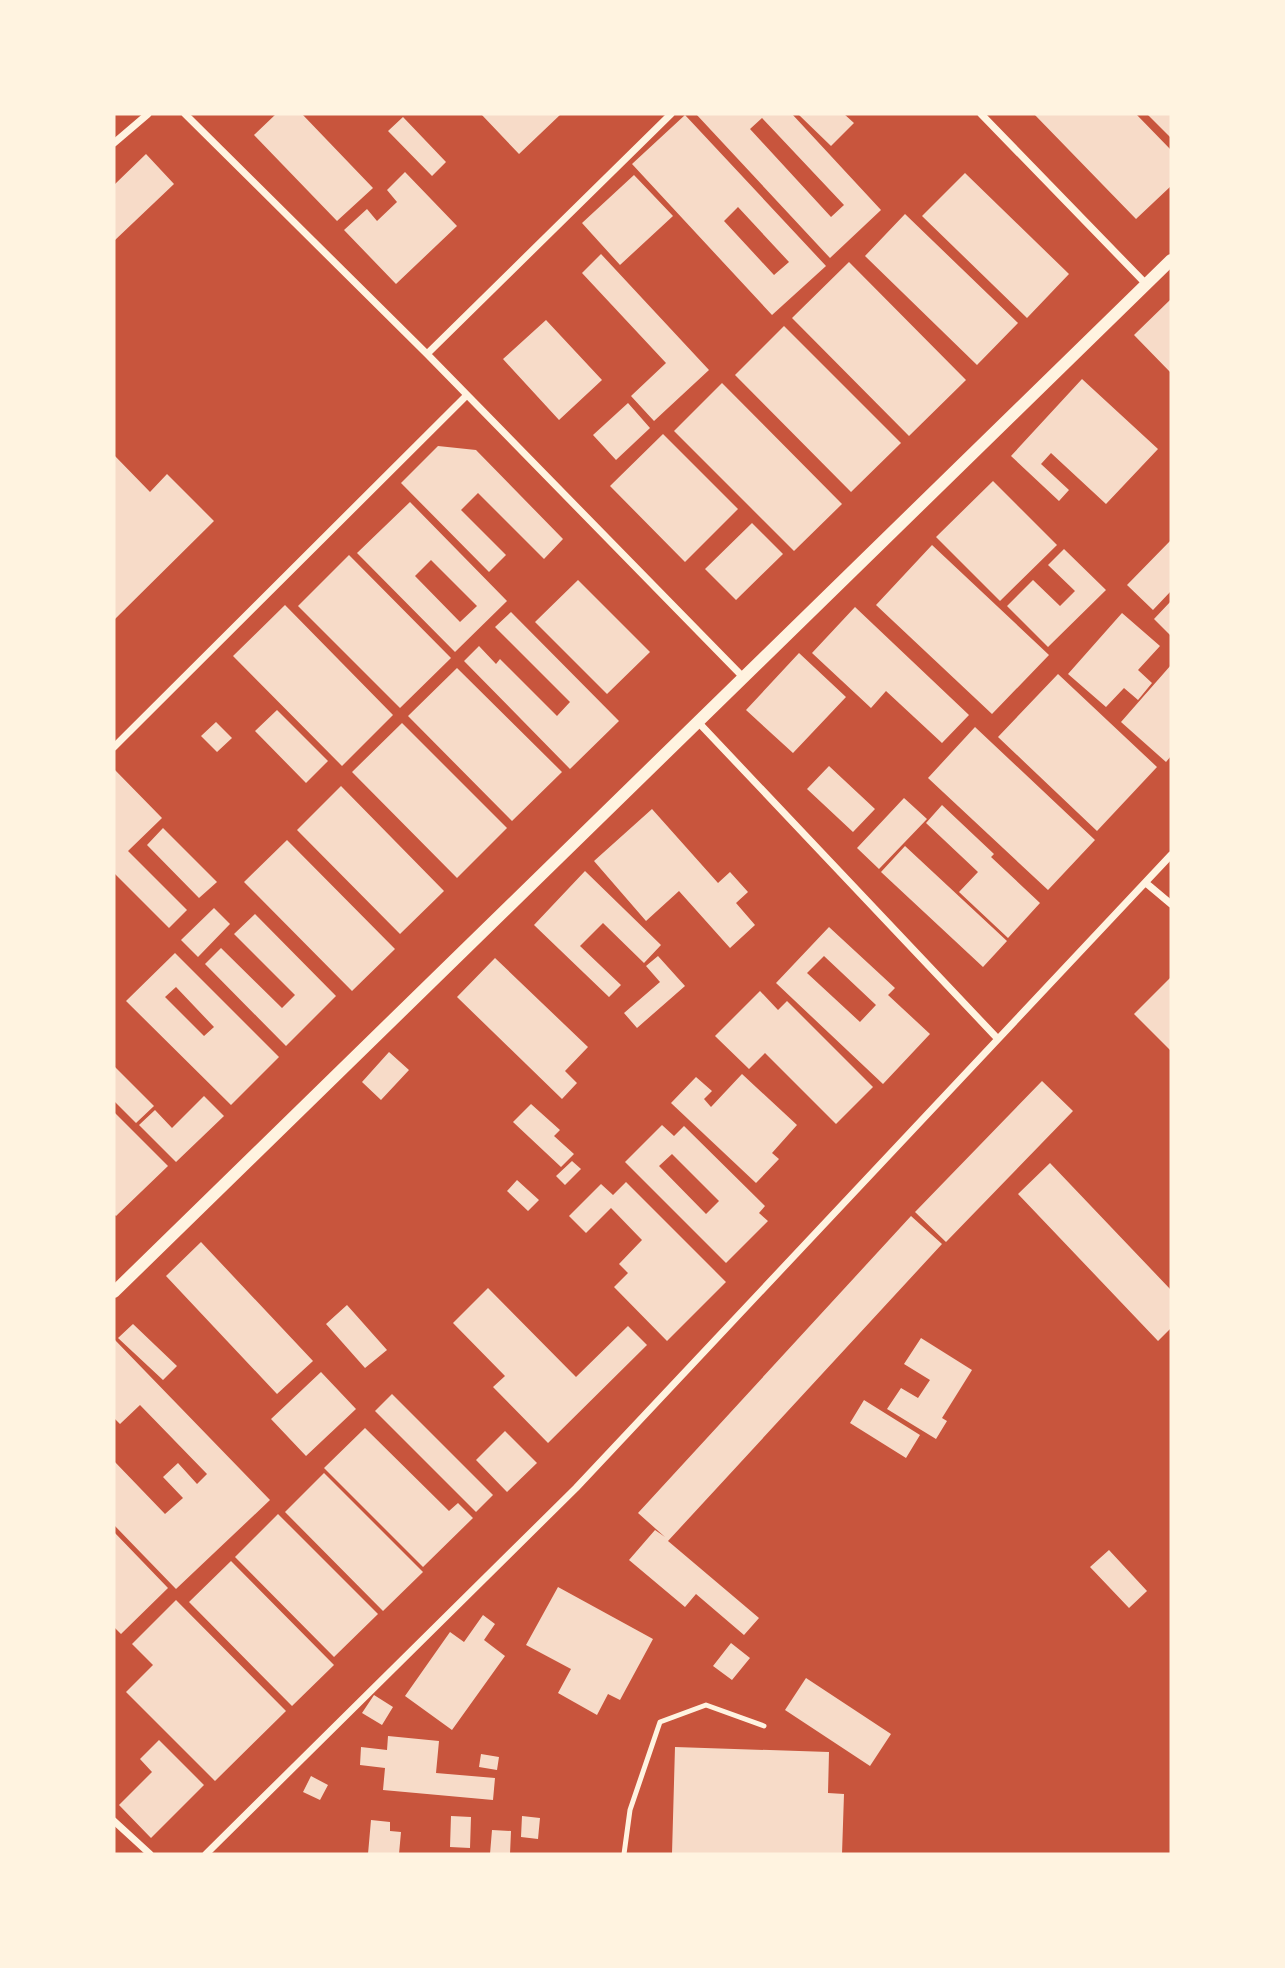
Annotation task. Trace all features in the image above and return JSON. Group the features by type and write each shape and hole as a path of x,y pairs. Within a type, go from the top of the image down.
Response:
{"street":[{"path":"114,143 148,114"},
{"path":"185,114 427,354 743,677"},
{"path":"427,354 671,114"},
{"path":"981,114 1147,285"},
{"path":"114,1292 1171,260"},
{"path":"114,747 467,395"},
{"path":"698,722 997,1038"},
{"path":"206,1854 576,1488 1171,855"},
{"path":"1146,883 1171,904"},
{"path":"114,1821 150,1854"}],"lane":[{"path":"624,1854 630,1810 660,1722 706,1705 764,1726"}],"building":[{"path":"276,114 302,114 373,188 337,221 254,135"},
{"path":"481,114 561,114 519,154"},
{"path":"696,114 792,114 881,210 830,258","holes":["762,118 844,205 831,217 750,129"]},
{"path":"798,114 844,114 854,123 831,146"},
{"path":"1034,114 1136,114 1171,150 1171,186 1136,219"},
{"path":"1147,114 1171,114 1171,138"},
{"path":"685,115 826,266 772,315 632,164","holes":["738,207 789,262 774,275 724,221"]},
{"path":"403,117 446,162 432,176 388,131"},
{"path":"146,154 174,184 114,241 114,185"},
{"path":"405,172 457,226 396,284 344,230 367,209 377,221 397,202 387,190"},
{"path":"965,173 1069,274 1027,318 922,216"},
{"path":"634,175 673,216 620,265 582,223"},
{"path":"905,214 1018,323 977,365 865,256"},
{"path":"601,254 709,370 654,421 631,396 666,363 582,273"},
{"path":"849,262 966,380 909,436 792,318"},
{"path":"1171,299 1171,373 1134,335"},
{"path":"546,320 602,380 559,420 503,359"},
{"path":"784,326 901,443 851,492 735,375"},
{"path":"1082,379 1158,449 1106,504 1051,453 1041,464 1069,490 1059,501 1011,456"},
{"path":"722,383 842,504 794,551 674,431"},
{"path":"628,403 650,428 616,460 593,435"},
{"path":"663,434 738,509 685,562 610,486"},
{"path":"438,446 476,450 563,539 544,559 478,493 461,510 506,555 489,572 401,483"},
{"path":"114,455 150,492 167,474 214,521 114,620"},
{"path":"993,481 1057,545 1000,601 936,537"},
{"path":"410,502 507,601 455,652 357,553","holes":["431,560 477,606 460,622 415,576"]},
{"path":"752,523 783,554 736,600 705,569"},
{"path":"1171,540 1171,591 1153,610 1127,585"},
{"path":"932,545 1049,655 992,714 876,605"},
{"path":"1064,549 1106,590 1048,647 1007,606 1033,580 1060,606 1075,591 1048,565"},
{"path":"349,555 451,658 400,708 298,606"},
{"path":"578,580 650,652 607,694 535,622"},
{"path":"1171,601 1171,636 1154,619"},
{"path":"285,605 393,715 342,766 233,656"},
{"path":"855,607 969,715 942,743 886,691 871,708 812,653"},
{"path":"511,612 619,721 570,769 464,661 479,646 496,664 500,659 557,716 570,702 495,627"},
{"path":"1122,613 1160,646 1138,670 1152,683 1138,700 1124,688 1106,707 1068,674"},
{"path":"799,653 846,697 793,753 746,710"},
{"path":"1171,665 1171,756 1166,762 1121,722"},
{"path":"457,668 562,772 512,821 408,716"},
{"path":"1058,674 1157,767 1097,831 998,737"},
{"path":"277,710 328,761 306,783 255,731"},
{"path":"216,722 232,738 217,752 201,736"},
{"path":"402,723 507,828 457,878 352,772"},
{"path":"975,727 1095,840 1048,890 928,778"},
{"path":"829,766 875,809 853,832 807,789"},
{"path":"114,769 162,818 128,851 187,910 169,928 114,873"},
{"path":"341,786 444,891 400,934 297,830"},
{"path":"904,798 927,819 879,869 857,848"},
{"path":"942,805 994,854 991,857 1040,903 1008,938 959,892 978,872 926,823"},
{"path":"652,809 718,883 730,872 748,892 736,903 755,925 730,948 679,891 646,921 594,861"},
{"path":"163,828 217,882 199,898 147,845"},
{"path":"287,840 395,949 352,991 244,882"},
{"path":"905,846 1007,941 983,967 881,872"},
{"path":"585,871 661,945 644,963 603,923 580,946 621,985 609,997 534,925"},
{"path":"214,908 230,924 198,957 181,940"},
{"path":"255,914 336,996 286,1046 205,964 221,948 282,1008 295,995 234,934"},
{"path":"829,927 895,988 888,995 930,1034 883,1084 776,983","holes":["824,956 876,1005 860,1022 807,973"]},
{"path":"175,953 279,1057 231,1105 126,1001","holes":["176,987 214,1027 204,1036 165,997"]},
{"path":"658,956 685,986 637,1028 624,1013 660,982 646,966"},
{"path":"495,958 588,1047 565,1071 577,1083 562,1099 457,997"},
{"path":"1171,977 1171,1051 1134,1014"},
{"path":"760,991 778,1010 787,1001 873,1087 836,1124 765,1053 749,1069 715,1036"},
{"path":"389,1052 409,1070 381,1100 362,1082"},
{"path":"114,1066 154,1106 136,1123 114,1101"},
{"path":"742,1074 797,1125 772,1153 779,1159 756,1183 671,1103 696,1077 712,1091 704,1099 711,1107"},
{"path":"1042,1081 1073,1111 946,1242 915,1212"},
{"path":"204,1096 224,1116 176,1162 139,1125 155,1110 172,1128"},
{"path":"531,1104 560,1130 554,1136 574,1154 561,1167 513,1122"},
{"path":"114,1112 168,1166 116,1216 114,1214"},
{"path":"662,1125 674,1136 684,1126 765,1206 759,1213 768,1221 726,1263 625,1162","holes":["672,1154 719,1201 706,1214 659,1166"]},
{"path":"572,1161 581,1169 565,1185 556,1176"},
{"path":"1050,1163 1171,1290 1171,1328 1158,1341 1018,1194"},
{"path":"517,1180 539,1200 528,1211 507,1191"},
{"path":"626,1182 726,1282 667,1341 614,1287 628,1273 619,1264 642,1240 611,1208 586,1233 569,1216 601,1184 613,1195"},
{"path":"911,1216 942,1244 668,1541 759,1618 744,1635 696,1594 685,1607 629,1560 655,1530 665,1537 638,1513"},
{"path":"201,1242 313,1361 277,1394 166,1276"},
{"path":"488,1288 576,1377 628,1326 647,1345 548,1443 493,1387 505,1376 453,1323"},
{"path":"347,1305 387,1350 365,1368 326,1324"},
{"path":"133,1324 177,1366 163,1380 118,1338"},
{"path":"921,1338 972,1370 942,1418 947,1421 936,1439 887,1409 901,1388 918,1398 930,1380 904,1364"},
{"path":"114,1339 270,1500 176,1589 114,1525 114,1461 165,1514 183,1498 163,1477 178,1463 197,1484 207,1474 140,1405 120,1424 114,1418"},
{"path":"321,1372 356,1409 306,1456 271,1419"},
{"path":"392,1394 493,1495 476,1512 375,1411"},
{"path":"864,1400 920,1435 906,1458 850,1423"},
{"path":"365,1428 449,1511 458,1503 473,1518 423,1567 324,1468"},
{"path":"505,1431 537,1463 507,1492 476,1460"},
{"path":"324,1473 423,1572 383,1611 285,1512"},
{"path":"278,1514 378,1614 334,1657 235,1557"},
{"path":"114,1532 168,1588 121,1634 114,1627"},
{"path":"1109,1550 1147,1591 1129,1608 1090,1567"},
{"path":"231,1561 334,1665 292,1706 189,1602"},
{"path":"558,1587 653,1639 620,1700 608,1694 597,1715 558,1693 571,1669 526,1645"},
{"path":"176,1600 286,1711 215,1781 126,1692 153,1665 132,1644"},
{"path":"483,1615 495,1624 484,1640 505,1656 452,1730 405,1696 450,1632 464,1642"},
{"path":"731,1643 750,1658 732,1680 713,1666"},
{"path":"806,1678 891,1734 870,1766 785,1710"},
{"path":"374,1695 393,1707 382,1725 362,1713"},
{"path":"388,1736 439,1741 436,1773 495,1778 493,1800 383,1790 385,1768 360,1765 361,1747 387,1750"},
{"path":"159,1740 204,1785 151,1838 119,1805 152,1772 140,1759"},
{"path":"675,1747 829,1752 828,1793 844,1794 842,1854 672,1854"},
{"path":"481,1754 499,1757 497,1770 479,1767"},
{"path":"311,1776 328,1785 320,1800 303,1792"},
{"path":"451,1816 471,1817 470,1848 450,1847"},
{"path":"522,1816 540,1818 538,1839 521,1837"},
{"path":"371,1820 390,1822 390,1831 401,1832 399,1854 368,1854"},
{"path":"492,1830 511,1831 510,1854 490,1854"}]}
